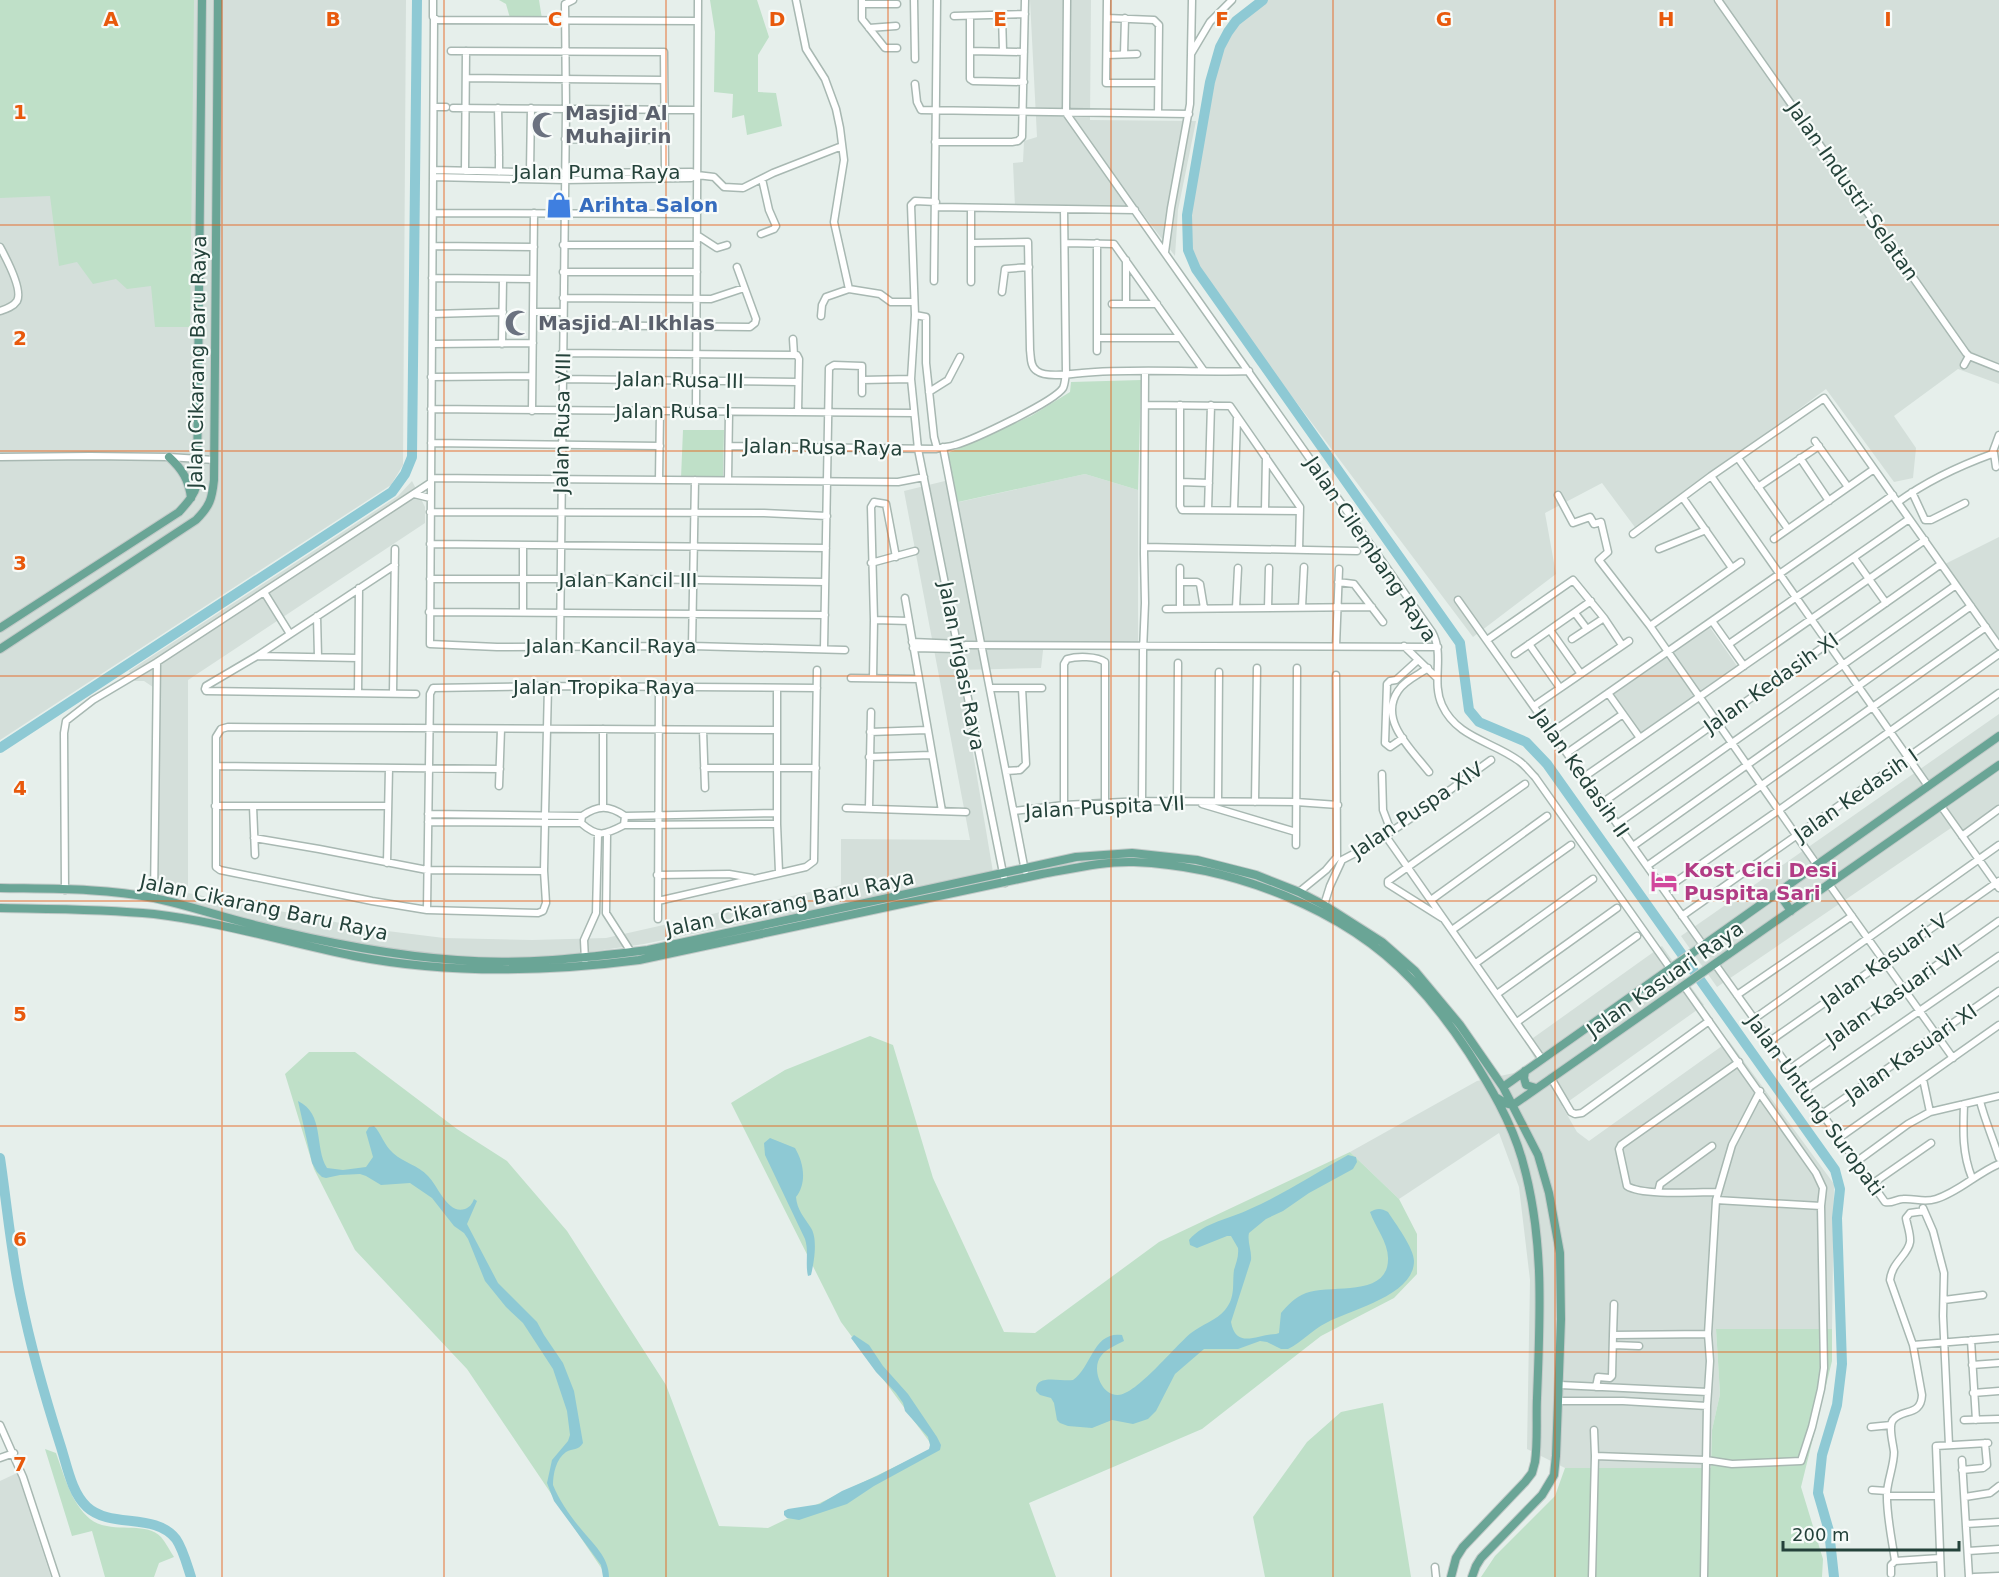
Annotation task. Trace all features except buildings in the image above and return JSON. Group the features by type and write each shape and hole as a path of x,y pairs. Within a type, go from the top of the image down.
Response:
{"main road":[{"name":"Jalan Cikarang Baru Raya","path":"0,628 179,512 191,499 197,484 202,0"},
{"name":"Jalan Cikarang Baru Raya","path":"0,649 196,520 208,508 212,495 214,460 218,0"},
{"path":"169,458 185,475 190,487 191,499"},
{"path":"1503,1087 1999,736"},
{"name":"Jalan Kasuari Raya","path":"1513,1105 1999,765"},
{"name":"Jalan Cikarang Baru Raya","path":"619,958 631,952 708,938 1076,857 1132,853 1197,860 1256,875 1299,892 1324,905 1382,942 1416,971 1460,1025 1503,1087 1538,1155 1549,1193 1560,1254 1560,1385 1554,1475 1542,1495 1481,1558 1472,1577"},
{"name":"Jalan Cikarang Baru Raya","path":"0,908 154,914 356,956 411,964 522,969 690,949 1042,874 1132,862 1196,868 1248,882 1286,896 1332,918 1380,951 1412,979 1455,1031 1495,1095 1522,1157 1536,1221 1539,1252 1541,1320 1536,1451 1532,1473 1463,1547 1456,1558 1451,1577"},
{"path":"1042,864 1040,869 1042,874"},
{"name":"Jalan Cikarang Baru Raya","path":"0,888 65,890 154,898 285,932 397,953 456,960 585,962"},
{"path":"1778,892 1791,911"},
{"path":"1525,1071 1526,1085 1536,1089"},
{"path":"1495,1095 1505,1103 1513,1105"}],"street":[{"path":"433,0 429,612 825,615"},
{"path":"564,2 573,0"},
{"path":"696,411 698,0"},
{"path":"796,0 806,49 825,79 836,109 844,160 834,222 849,289"},
{"path":"914,0 915,59"},
{"path":"934,281 937,0"},
{"path":"935,141 1017,141 1022,137 1025,0"},
{"path":"1066,113 1067,0"},
{"path":"1107,0 1107,83 1158,83"},
{"path":"1165,253 1189,114 1192,0"},
{"path":"1191,54 1210,22 1232,0"},
{"name":"Jalan Industri Selatan","path":"1718,0 1969,356"},
{"name":"Jalan Rusa VIII","path":"560,645 566,109 564,2"},
{"path":"897,4 862,2 862,19 885,48 897,48"},
{"path":"954,16 1025,14"},
{"path":"1002,15 1003,51"},
{"path":"970,16 970,78 973,81 1024,82"},
{"path":"1107,18 1154,20 1159,25 1158,113"},
{"path":"1124,54 1125,18"},
{"path":"434,19 698,21"},
{"path":"869,28 896,26"},
{"path":"451,51 664,52 665,172"},
{"path":"465,171 466,51"},
{"path":"970,51 1024,52"},
{"path":"1107,55 1137,54"},
{"path":"466,78 664,80"},
{"path":"915,84 919,109 1189,114"},
{"path":"434,107 697,110"},
{"path":"498,108 499,172"},
{"path":"530,172 531,108"},
{"name":"Jalan Cilembang Raya","path":"1066,113 1432,632 1438,647 1437,692 1451,720 1468,734 1520,761 1535,777 1672,967"},
{"path":"565,139 664,140"},
{"path":"697,175 714,177 724,187 743,188 842,146"},
{"name":"Jalan Puma Raya","path":"433,173 530,172 564,176 692,178 697,175 692,172 665,172 564,176"},
{"path":"433,173 564,176"},
{"path":"761,234 774,230 776,226 767,204 762,179"},
{"path":"915,315 911,205 915,201 971,207 1134,210"},
{"path":"970,282 971,207"},
{"path":"1064,209 1066,374"},
{"path":"433,213 697,214"},
{"path":"532,411 534,213"},
{"path":"697,235 717,248 727,244"},
{"path":"971,243 1028,242 1032,363 1036,371 1043,374 1249,371"},
{"path":"1065,243 1114,243 1204,371"},
{"path":"1097,243 1097,351"},
{"path":"563,245 697,245"},
{"path":"433,246 534,247"},
{"path":"0,247 17,285 18,294 17,301 13,305 0,311"},
{"path":"1126,260 1126,304"},
{"path":"563,325 736,328 752,326 756,319 737,267"},
{"path":"1002,292 1005,269 1029,267"},
{"path":"563,272 697,272"},
{"path":"432,278 533,279"},
{"path":"502,344 503,279"},
{"path":"563,298 716,298 744,288"},
{"path":"821,316 822,305 826,297 849,289 880,294 891,302 914,303"},
{"path":"1112,304 1157,304"},
{"path":"432,314 503,312"},
{"path":"533,312 563,312"},
{"name":"Jalan Irigasi Raya","path":"1005,883 918,449 911,380 915,315 926,317 926,363 934,437 939,448 981,645 1027,878"},
{"path":"1097,338 1180,338"},
{"path":"793,339 794,355"},
{"path":"432,344 533,343"},
{"path":"562,353 797,355 799,359 798,412"},
{"path":"1964,365 1969,356 1999,368"},
{"path":"929,392 948,380 960,357"},
{"path":"824,649 829,367 834,365 861,366 863,368 862,393"},
{"path":"1142,801 1145,371"},
{"name":"Jalan Rusa Raya","path":"729,446 926,449 956,445 1035,407 1063,388 1066,374"},
{"path":"432,377 532,376"},
{"name":"Jalan Rusa III","path":"562,379 798,382"},
{"path":"862,380 911,380"},
{"path":"1633,534 1711,476 1824,398 1999,646"},
{"path":"1145,405 1230,406 1300,507 1299,549"},
{"path":"1180,405 1180,506 1182,510 1300,511"},
{"path":"1208,510 1211,405"},
{"name":"Jalan Rusa I","path":"431,409 914,413"},
{"path":"659,480 660,411"},
{"path":"728,480 729,412"},
{"path":"1234,510 1237,416"},
{"path":"1996,467 1994,453 1999,435"},
{"path":"431,443 660,446"},
{"path":"1758,487 1800,458 1817,443 1848,488"},
{"path":"1898,502 1927,482 1994,453"},
{"path":"0,457 214,460"},
{"path":"1265,510 1266,457"},
{"path":"1738,458 1788,529"},
{"path":"1800,458 1829,501"},
{"path":"1774,539 1875,469"},
{"path":"1711,476 1928,786"},
{"path":"65,890 64,727 66,721 93,700 157,662 414,494 430,480 898,482 924,477"},
{"path":"692,646 695,480"},
{"path":"1180,482 1209,483"},
{"path":"1912,492 1925,520 1931,520 1965,503"},
{"path":"414,494 430,498"},
{"path":"1558,495 1573,523 1590,517 1594,524 1601,522 1608,552 1599,560 1668,652 1817,865"},
{"path":"1552,732 1893,495"},
{"path":"1683,498 1732,568"},
{"path":"873,678 871,507 874,502 886,504 896,557"},
{"path":"430,512 764,513 827,516"},
{"path":"1729,644 1909,519"},
{"path":"1659,549 1706,530"},
{"path":"1584,777 1924,540"},
{"path":"430,544 826,548"},
{"path":"523,545 523,612"},
{"path":"1144,547 1357,550"},
{"path":"393,693 395,549"},
{"path":"872,563 915,551"},
{"path":"1854,558 1886,603"},
{"path":"1650,627 1741,562"},
{"path":"395,564 257,656 206,686 205,690 416,694"},
{"name":"Jalan Kedasih XI","path":"1602,802 1941,564"},
{"path":"1302,607 1304,567"},
{"path":"1180,568 1180,608"},
{"path":"1236,608 1238,568"},
{"path":"1268,608 1269,568"},
{"path":"1336,645 1339,568"},
{"name":"Jalan Kancil III","path":"430,579 825,582"},
{"path":"1487,640 1573,580 1604,618 1622,645"},
{"path":"1180,582 1200,584 1204,608"},
{"path":"1338,582 1354,584 1383,622"},
{"path":"1617,824 1956,585"},
{"path":"358,693 359,588"},
{"path":"264,592 290,634"},
{"path":"905,598 942,811"},
{"name":"Jalan Kedasih II","path":"1458,600 1664,890 1701,947"},
{"path":"1515,654 1591,601"},
{"path":"1633,846 1971,606"},
{"path":"1166,609 1372,607"},
{"name":"Jalan Kancil Raya","path":"429,612 429,642 431,645 692,646 845,650"},
{"path":"1575,613 1587,629"},
{"path":"317,616 318,657"},
{"path":"1572,639 1604,618"},
{"path":"874,620 909,621"},
{"path":"1712,621 1744,666"},
{"path":"1647,866 1986,627"},
{"path":"1550,630 1581,674"},
{"path":"1533,706 1629,641"},
{"path":"1529,644 1560,688"},
{"path":"913,645 1438,647"},
{"path":"1404,646 1436,677"},
{"path":"1664,890 1999,654"},
{"path":"257,656 358,658"},
{"path":"1064,805 1064,664 1067,659 1073,657 1104,660 1105,662 1104,802"},
{"path":"1403,738 1389,747 1385,744 1387,684 1396,680 1418,660"},
{"path":"154,898 157,662"},
{"path":"1177,802 1178,663"},
{"path":"1255,802 1257,668"},
{"path":"1296,845 1297,668"},
{"path":"1428,668 1397,691 1393,722 1429,772"},
{"path":"658,901 806,867 814,861 818,670"},
{"path":"1218,801 1219,672"},
{"path":"1324,905 1340,859 1336,675"},
{"path":"851,678 919,679"},
{"path":"1396,680 1401,687"},
{"path":"548,686 547,729 545,819 544,871 546,903 543,911 538,913 427,910 220,870 215,864 216,737 221,729 228,727 501,729 547,729 603,729 658,730 777,730"},
{"name":"Jalan Tropika Raya","path":"429,728 430,694 434,687 817,688"},
{"path":"658,919 659,687"},
{"path":"777,688 778,872"},
{"path":"990,688 1042,688"},
{"path":"1006,771 1020,770 1026,764 1022,688"},
{"path":"1608,693 1640,738"},
{"name":"Jalan Kedasih I","path":"1682,916 1999,693"},
{"path":"869,808 871,712"},
{"path":"1567,753 1623,714"},
{"path":"427,910 429,728"},
{"path":"499,786 501,729"},
{"path":"603,729 603,806"},
{"path":"704,730 705,788"},
{"path":"870,732 927,730"},
{"path":"869,756 931,755"},
{"name":"Jalan Puspa XIV","path":"1299,892 1340,859 1388,833 1491,760"},
{"path":"216,766 500,769"},
{"path":"387,863 389,768"},
{"path":"704,768 816,768"},
{"path":"1382,774 1383,810 1388,833 1408,867 1497,994 1520,1020 1542,1059"},
{"path":"1445,920 1388,884 1389,879 1525,784"},
{"name":"Jalan Puspita VII","path":"1014,811 1064,805 1142,801 1296,802 1338,805"},
{"name":"Jalan Puspita VII","path":"1196,802 1296,832"},
{"path":"215,806 388,806"},
{"path":"254,806 255,855"},
{"path":"428,814 581,820 591,810 603,806 615,809 625,816 777,813"},
{"path":"1941,806 1998,884"},
{"path":"846,808 966,812"},
{"path":"1962,836 1999,809"},
{"path":"624,825 625,816"},
{"path":"1431,900 1547,816"},
{"path":"428,822 545,819"},
{"path":"581,820 587,829 598,834 607,834 624,825 777,824"},
{"path":"585,962 585,940 596,913 598,834"},
{"path":"607,834 606,914 631,952"},
{"path":"254,838 427,870 544,871"},
{"path":"1452,930 1571,845"},
{"path":"1754,1018 1999,845"},
{"path":"657,875 729,874 753,878"},
{"path":"1476,963 1593,879"},
{"path":"1829,884 1953,1058"},
{"name":"Jalan Kasuari V","path":"1770,1041 1998,884"},
{"path":"1497,994 1617,908"},
{"path":"596,913 606,914"},
{"path":"1737,995 1852,916"},
{"name":"Jalan Kasuari VII","path":"1790,1069 1999,921"},
{"path":"1520,1020 1637,936"},
{"path":"1805,1090 1999,956"},
{"name":"Jalan Untung Suropati","path":"1714,965 1885,1202 1903,1199 1920,1202 1936,1199 1951,1193 1972,1178 1999,1164"},
{"path":"1595,1456 1707,1460 1732,1464 1796,1463 1804,1456 1821,1389 1824,1368 1821,1206 1823,1188 1816,1173 1709,1022 1686,984"},
{"name":"Jalan Kasuari XI","path":"1822,1114 1999,991"},
{"path":"1551,1078 1571,1112 1582,1113 1709,1022"},
{"path":"1839,1138 1999,1025"},
{"path":"1717,1192 1658,1192 1631,1189 1627,1186 1620,1147 1739,1062"},
{"path":"1923,1079 1930,1112"},
{"path":"1704,1577 1710,1361 1708,1334 1716,1200 1732,1145 1760,1091"},
{"path":"1856,1162 1908,1124 1930,1112 1999,1096"},
{"path":"1980,1101 1985,1123 1991,1130 1999,1158"},
{"path":"1964,1104 1963,1142 1972,1178"},
{"path":"1872,1184 1931,1143"},
{"path":"1658,1192 1660,1184 1712,1146"},
{"path":"1716,1200 1821,1206"},
{"path":"1920,1202 1933,1231 1944,1273 1943,1394 1949,1445"},
{"path":"1895,1561 1887,1493 1894,1455 1891,1425 1899,1415 1912,1411 1922,1402 1922,1395 1913,1346 1890,1281 1891,1270 1910,1244 1906,1218 1910,1213 1923,1210"},
{"path":"1944,1300 1983,1295"},
{"path":"1596,1387 1598,1377 1610,1378 1612,1376 1614,1304"},
{"path":"1613,1335 1708,1334"},
{"path":"1913,1346 1999,1338"},
{"path":"1971,1340 1976,1420"},
{"path":"1614,1345 1639,1346"},
{"path":"1972,1365 1999,1364"},
{"path":"1560,1385 1708,1392"},
{"path":"1973,1392 1999,1391"},
{"path":"1559,1401 1623,1401 1707,1406"},
{"path":"1964,1420 1998,1419"},
{"path":"0,1425 14,1454 56,1577"},
{"path":"1871,1427 1891,1425"},
{"path":"1592,1577 1594,1430"},
{"path":"1941,1577 1936,1446 1987,1443 1987,1465 1962,1470"},
{"path":"0,1458 14,1454"},
{"path":"1962,1460 1969,1577"},
{"path":"1965,1497 1990,1493 1999,1486"},
{"path":"1872,1490 1937,1496"},
{"path":"1966,1524 1999,1522"},
{"path":"1968,1551 1999,1549"},
{"path":"1891,1574 1891,1565 1895,1561 1940,1558"},
{"path":"1435,1567 1436,1577"},
{"path":"1974,1577 1999,1576"}],"shaded area":[{"path":"0,0 406,0 403,465 391,485 0,740"},
{"path":"1030,0 1091,0 1090,120 1196,121 1178,210 1175,256 1133,201 1123,209 1088,205 1015,207 1013,163 1023,162 1024,141 1037,137"},
{"path":"1264,0 1999,0 1999,384 1958,369 1894,416 1916,448 1913,478 1894,482 1826,389 1637,530 1602,483 1545,513 1556,574 1473,637 1196,269 1188,250 1187,215 1220,47 1228,32 1245,13"},
{"path":"1085,474 1138,490 1138,643 1044,642 1041,668 959,670 993,872 644,944 532,958 409,954 203,914 150,901 153,687 144,681 135,681 129,671 398,496 412,481 425,507 425,523 188,680 188,893 371,929 444,938 532,940 606,938 841,885 841,839 970,840 904,491 953,479 959,502"},
{"path":"1999,537 1999,643 1943,565"},
{"path":"1709,626 1737,666 1640,736 1610,694"},
{"path":"1999,714 1999,808 1958,837 1951,828 1717,987 1681,936"},
{"path":"1662,946 1704,1005 1562,1106 1577,1132 1589,1141 1729,1041 1834,1184 1832,1329 1716,1329 1720,1394 1712,1430 1711,1468 1565,1468 1527,1449 1530,1280 1519,1187 1499,1133 1399,1199 1350,1152 1477,1081 1514,1073 1535,1059 1526,1043"},
{"path":"17,1473 51,1577 0,1577 0,1481"}],"green space":[{"path":"0,0 194,0 190,327 155,327 151,286 127,289 116,279 93,284 77,262 59,266 50,196 0,198"},
{"path":"499,0 539,0 542,19 510,18 506,4"},
{"path":"710,0 757,0 769,37 758,55 758,92 776,93 782,126 747,135 744,115 732,118 733,94 714,92 715,32"},
{"path":"1141,380 1138,490 1085,474 958,502 948,453 1031,416 1070,392 1071,382"},
{"path":"683,430 724,430 723,476 681,478"},
{"path":"870,1036 893,1045 933,1178 1004,1332 1035,1333 1159,1242 1350,1152 1399,1199 1417,1234 1417,1274 1394,1298 1321,1336 1202,1429 1029,1503 1056,1577 603,1577 606,1575 467,1369 355,1250 314,1169 285,1074 309,1052 355,1052 457,1129 507,1161 567,1231 666,1385 719,1526 768,1528 934,1448 841,1322 731,1103 785,1070"},
{"path":"1716,1329 1832,1329 1832,1361 1801,1487 1823,1559 1822,1577 1481,1577 1495,1556 1555,1496 1565,1468 1711,1468 1712,1430 1720,1394"},
{"path":"1383,1403 1411,1577 1265,1577 1253,1517 1307,1442 1341,1412"},
{"path":"45,1449 56,1453 73,1497 90,1519 107,1526 146,1529 154,1532 161,1537 174,1557 159,1563 154,1577 105,1577 92,1531 72,1536"}],"water":[{"path":"298,1101 312,1114 316,1122 323,1160 327,1168 343,1170 366,1167 373,1157 366,1132 369,1127 374,1126 390,1150 424,1172 453,1208 465,1209 474,1199 477,1201 467,1224 498,1283 537,1322 563,1363 574,1391 583,1443 566,1452 557,1463 553,1485 569,1513 603,1557 609,1577 603,1577 601,1565 554,1501 547,1483 552,1460 568,1441 570,1435 567,1411 553,1369 523,1323 506,1307 485,1281 468,1239 454,1226 432,1198 410,1183 381,1185 360,1174 322,1177 312,1163"},
{"path":"770,1138 795,1148 800,1160 803,1179 796,1197 801,1213 813,1233 815,1245 811,1275 808,1276 805,1239 765,1155 764,1143"},
{"path":"1348,1155 1356,1157 1357,1162 1353,1169 1266,1219 1249,1233 1251,1260 1231,1322 1234,1331 1243,1338 1279,1333 1281,1313 1302,1295 1316,1291 1368,1285 1378,1280 1385,1272 1388,1254 1370,1212 1375,1210 1381,1209 1388,1212 1411,1249 1414,1261 1411,1273 1403,1284 1379,1300 1321,1326 1288,1349 1281,1349 1260,1341 1238,1349 1204,1349 1175,1374 1156,1411 1148,1419 1133,1424 1112,1420 1092,1428 1068,1426 1057,1420 1054,1403 1051,1398 1040,1395 1036,1391 1037,1385 1044,1380 1073,1380 1105,1339 1112,1335 1122,1335 1124,1341 1103,1354 1097,1367 1099,1380 1103,1386 1112,1394 1118,1395 1135,1387 1191,1333 1218,1317 1225,1310 1232,1295 1238,1248 1231,1236 1227,1236 1197,1248 1190,1245 1189,1240 1195,1234 1210,1225 1275,1197"},
{"path":"854,1335 869,1345 883,1366 908,1394 937,1437 941,1445 940,1450 874,1486 847,1504 799,1520 787,1518 784,1511 788,1509 820,1504 929,1449 928,1437 905,1411 896,1393 876,1372 851,1338"}],"waterway":[{"path":"0,748 392,492 405,474 412,457 417,0"},
{"path":"1263,0 1236,21 1220,47 1210,82 1187,215 1188,250 1196,269 1460,643 1469,710 1479,722 1526,742 1547,764 1835,1170 1840,1189 1837,1218 1842,1364 1837,1405 1822,1455 1818,1493 1829,1531 1834,1577"},
{"path":"0,1158 14,1264 25,1317 73,1486 87,1507 97,1514 145,1523 167,1531 176,1539 191,1577"}],"place":[{"name":"Masjid Al Muhajirin","path":"545,125"},
{"name":"Arihta Salon","path":"559,205"},
{"name":"Masjid Al Ikhlas","path":"518,323"},
{"name":"Kost Cici Desi Puspita Sari","path":"1664,881"}]}
